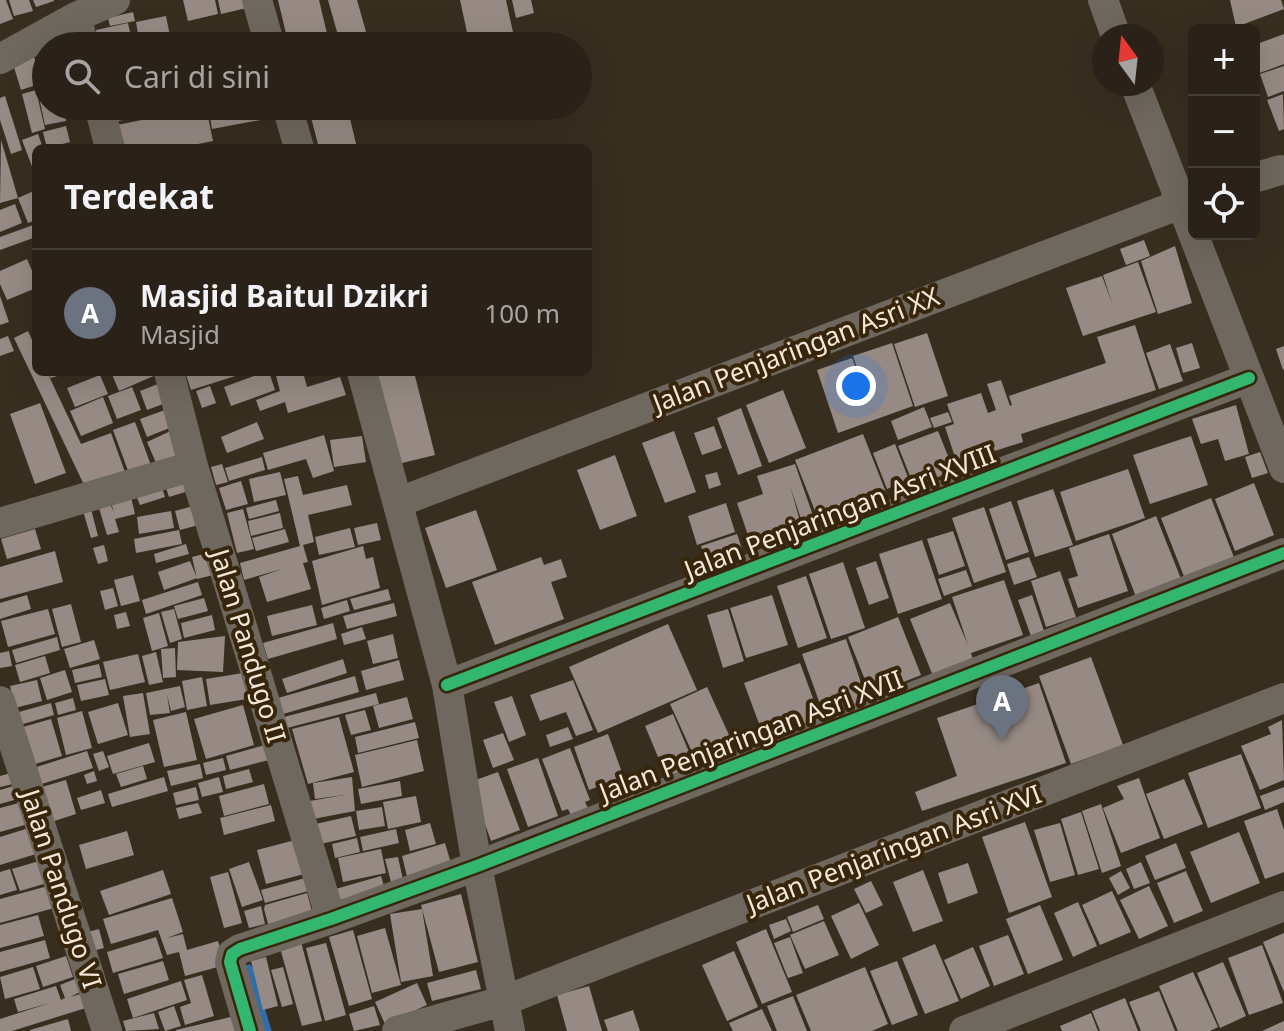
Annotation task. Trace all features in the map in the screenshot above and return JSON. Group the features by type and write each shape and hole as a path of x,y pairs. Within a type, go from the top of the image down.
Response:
{"street":[{"path":"257,0 266,32"},
{"path":"1103,0 1112,24"},
{"path":"49,32 109,1"},
{"path":"76,17 80,32"},
{"path":"0,59 32,41"},
{"path":"1140,96 1188,201"},
{"path":"103,120 109,144"},
{"path":"291,120 298,144"},
{"name":"Jalan Penjaringan Asri XX","path":"399,502 1188,201"},
{"path":"1201,240 1284,468"},
{"name":"Jalan Pandugo II","path":"170,376 193,466 331,919"},
{"path":"363,376 447,685 477,866 510,1031"},
{"name":"Jalan Penjaringan Asri XVIII","path":"447,685 1249,378"},
{"path":"0,523 193,466"},
{"name":"Jalan Penjaringan Asri XVII","path":"250,1031 231,970 232,954 240,949 477,866 1284,553"},
{"name":"Jalan Penjaringan Asri XVI","path":"397,1031 503,1001 1284,698"},
{"name":"Jalan Pandugo VI","path":"0,701 107,1031"},
{"path":"964,1031 1284,906"}],"building":[{"path":"0,0 6,0 13,19 0,24"},
{"path":"9,0 29,0 33,11 14,16"},
{"path":"33,0 54,0 54,1 36,7"},
{"path":"183,0 215,0 218,14 188,21"},
{"path":"218,0 250,0 251,7 221,14"},
{"path":"278,0 319,0 327,32 286,32"},
{"path":"328,0 357,0 366,32 337,32"},
{"path":"460,0 506,0 513,32 467,32"},
{"path":"512,0 531,0 534,13 516,18"},
{"path":"1230,0 1281,0 1284,9 1244,24 1235,24"},
{"path":"133,12 135,21 110,26 108,18"},
{"path":"166,16 169,32 138,32 136,22"},
{"path":"128,23 130,32 96,32"},
{"path":"1284,34 1284,64 1260,73 1260,43"},
{"path":"32,58 32,86 21,90 13,64"},
{"path":"1284,66 1284,91 1268,97 1260,74"},
{"path":"32,91 32,120 43,120 45,129 32,133 22,94"},
{"path":"1283,94 1284,129 1279,131 1267,100"},
{"path":"5,96 22,150 11,154 0,120 0,98"},
{"path":"44,120 66,120 66,121 45,125"},
{"path":"142,120 209,120 213,141 198,144 121,144 117,125"},
{"path":"210,120 260,120 212,129"},
{"path":"312,120 350,120 356,144 318,144"},
{"path":"66,126 70,142 46,144 43,132"},
{"path":"38,134 42,144 32,144 32,166 22,140"},
{"path":"1,140 18,198 0,203"},
{"path":"32,192 32,222 28,223 18,198"},
{"path":"15,204 22,223 0,232 0,210"},
{"path":"32,225 32,238 0,250 0,237"},
{"path":"1144,240 1150,256 1126,265 1120,249"},
{"path":"1175,246 1192,303 1158,314 1141,261"},
{"path":"27,259 32,271 32,290 7,300 0,284 0,271"},
{"path":"1138,262 1156,312 1083,336 1066,288 1102,276 1112,303 1103,275"},
{"path":"0,296 9,322 0,325"},
{"path":"1135,325 1156,390 1021,434 1023,442 957,463 945,427 954,424 947,404 981,393 988,413 996,410 987,384 1001,380 1010,406 1009,396 1106,363 1097,337"},
{"path":"28,331 32,340 32,376 14,338"},
{"path":"927,333 948,396 915,407 894,344"},
{"path":"8,336 14,351 0,356 0,339"},
{"path":"892,343 913,406 838,433 817,370 852,358 862,383 853,356"},
{"path":"1192,343 1200,368 1183,373 1176,348"},
{"path":"1170,344 1183,381 1159,389 1146,353"},
{"path":"1284,346 1284,369 1283,370 1276,349"},
{"path":"32,376 49,376 81,444 111,433 126,475 86,489"},
{"path":"100,376 108,394 75,407 67,388"},
{"path":"113,376 154,376 119,391"},
{"path":"186,376 235,376 191,390"},
{"path":"254,376 270,376 275,390 231,406 224,387"},
{"path":"276,376 304,376 307,387 340,377 346,395 288,413 285,402 260,411 256,400 280,391"},
{"path":"376,376 415,376 435,455 398,464"},
{"path":"163,382 171,401 147,410 140,391"},
{"path":"210,386 216,403 202,408 196,391"},
{"path":"132,387 141,410 117,419 108,396"},
{"path":"783,390 806,448 769,463 746,405"},
{"path":"103,397 113,423 81,436 70,411"},
{"path":"40,403 66,473 35,484 10,414"},
{"path":"1236,405 1249,454 1225,461 1218,439 1201,444 1192,419"},
{"path":"924,407 932,427 898,440 891,421"},
{"path":"741,408 762,466 738,475 717,418"},
{"path":"165,410 172,427 147,437 140,419"},
{"path":"948,412 952,422 934,428 930,418"},
{"path":"135,422 152,468 130,476 113,430"},
{"path":"257,422 264,439 227,453 221,437"},
{"path":"714,426 722,448 702,455 694,433"},
{"path":"177,428 187,452 157,465 147,442"},
{"path":"674,431 696,492 665,503 642,443"},
{"path":"938,431 954,471 914,486 898,446"},
{"path":"863,434 887,495 819,521 795,460"},
{"path":"324,435 334,471 313,478 306,459 268,470 263,453"},
{"path":"362,436 366,462 334,467 330,440"},
{"path":"1191,436 1208,485 1150,504 1133,455"},
{"path":"895,444 909,480 887,489 873,453"},
{"path":"1260,452 1268,473 1252,478 1245,457"},
{"path":"615,455 637,516 600,530 577,470"},
{"path":"262,457 265,470 229,481 225,468"},
{"path":"222,464 228,482 216,485 211,467"},
{"path":"795,464 817,527 805,531 790,486 800,521 749,538 737,503 763,494 757,476"},
{"path":"1128,469 1145,518 1076,541 1060,492"},
{"path":"280,472 286,495 254,502 249,479"},
{"path":"717,472 721,485 709,489 705,475"},
{"path":"190,474 195,489 169,497 164,482"},
{"path":"298,476 303,495 347,485 352,505 308,515 314,542 303,545 308,562 303,563 311,589 267,602 259,577 282,569 244,580 240,563 300,546 284,479"},
{"path":"241,481 248,504 226,510 219,488"},
{"path":"1254,483 1274,535 1235,551 1215,499"},
{"path":"161,485 165,497 140,505 135,493"},
{"path":"1053,489 1073,545 1035,557 1017,501"},
{"path":"131,497 135,514 115,519 119,532 107,535 99,508 110,504 114,512 111,503"},
{"path":"1211,498 1235,560 1185,579 1161,518"},
{"path":"276,500 279,511 249,519 246,508"},
{"path":"1011,501 1029,552 1006,560 989,509"},
{"path":"726,503 735,532 697,545 688,516"},
{"path":"197,505 202,524 180,530 175,511"},
{"path":"984,507 1006,572 974,583 952,518"},
{"path":"91,509 98,536 91,538 83,511"},
{"path":"243,509 254,549 237,553 227,513"},
{"path":"476,510 497,570 446,588 425,528"},
{"path":"171,511 174,528 139,534 137,517"},
{"path":"280,513 283,528 251,536 248,521"},
{"path":"1156,516 1181,579 1136,597 1112,534"},
{"path":"377,523 381,540 358,545 354,528"},
{"path":"350,528 355,547 319,555 315,537"},
{"path":"35,529 41,549 7,559 1,539"},
{"path":"285,529 289,542 256,551 252,538"},
{"path":"179,530 182,544 136,553 134,539"},
{"path":"953,531 965,566 939,575 927,539"},
{"path":"737,534 745,558 709,570 701,546"},
{"path":"1109,534 1128,591 1078,608 1068,579 1078,576 1069,548"},
{"path":"922,540 942,599 898,614 879,554"},
{"path":"186,544 189,554 156,563 154,554"},
{"path":"104,545 108,561 98,564 93,548"},
{"path":"363,546 366,559 373,557 380,588 322,605 312,561"},
{"path":"55,551 63,582 0,599 0,567"},
{"path":"215,551 221,573 197,579 192,557"},
{"path":"541,557 544,565 561,559 567,577 551,582 564,619 495,645 472,582"},
{"path":"1029,557 1037,577 1014,585 1007,564"},
{"path":"190,561 197,578 164,590 158,572"},
{"path":"876,561 889,598 869,605 856,568"},
{"path":"843,562 865,628 831,639 809,574"},
{"path":"966,570 972,586 944,596 938,579"},
{"path":"1060,571 1076,617 1046,627 1031,581"},
{"path":"133,575 140,601 121,606 114,580"},
{"path":"806,576 827,638 798,648 777,586"},
{"path":"1004,580 1023,635 971,653 973,660 933,676 910,619 950,603 968,645 952,597"},
{"path":"198,582 202,595 146,614 142,600"},
{"path":"113,588 118,606 105,610 100,591"},
{"path":"388,589 391,600 354,610 350,599"},
{"path":"27,595 31,609 0,619 0,603"},
{"path":"772,595 788,645 746,658 730,608"},
{"path":"1032,595 1044,631 1031,636 1018,600"},
{"path":"204,598 208,611 178,619 174,606"},
{"path":"347,600 350,611 324,619 321,608"},
{"path":"394,603 397,616 347,629 343,616"},
{"path":"71,604 81,642 62,647 52,609"},
{"path":"312,605 317,625 272,636 267,616"},
{"path":"48,609 55,634 8,647 1,621"},
{"path":"174,609 182,639 170,643 161,612"},
{"path":"728,609 744,661 723,668 707,615"},
{"path":"126,612 130,626 117,629 114,615"},
{"path":"159,613 168,646 152,651 143,618"},
{"path":"212,615 215,630 184,638 181,623"},
{"path":"898,617 921,675 871,695 848,637"},
{"path":"333,623 337,639 268,659 263,643"},
{"path":"668,624 697,690 598,733 569,667"},
{"path":"362,627 366,639 344,645 341,634"},
{"path":"393,634 398,658 373,664 367,641"},
{"path":"225,636 223,672 177,670 178,642"},
{"path":"57,637 60,650 16,663 12,650"},
{"path":"846,639 868,703 825,718 802,654"},
{"path":"94,640 100,659 70,668 64,649"},
{"path":"175,648 176,677 163,678 161,649"},
{"path":"9,651 12,666 0,668 0,653"},
{"path":"156,652 163,682 149,685 142,656"},
{"path":"138,654 145,682 110,690 103,662"},
{"path":"45,656 50,673 20,682 15,665"},
{"path":"1091,657 1123,745 1071,764 1039,676"},
{"path":"343,659 347,673 287,693 282,679"},
{"path":"399,660 404,680 366,690 361,671"},
{"path":"800,663 821,720 765,740 744,683"},
{"path":"99,664 102,677 75,683 72,670"},
{"path":"65,670 72,692 47,700 40,678"},
{"path":"249,672 253,698 210,705 206,679"},
{"path":"355,676 359,692 283,714 278,698"},
{"path":"202,677 207,706 187,710 182,681"},
{"path":"105,679 109,695 81,701 77,685"},
{"path":"37,680 42,701 15,708 10,686"},
{"path":"573,680 593,730 576,736 566,712 540,721 530,695"},
{"path":"1039,683 1066,763 922,811 915,792 957,776 937,718"},
{"path":"180,686 185,707 171,711 167,695 170,713 150,715 146,693"},
{"path":"707,687 735,748 698,765 670,704"},
{"path":"143,693 150,734 130,737 123,696"},
{"path":"376,693 379,704 287,728 284,717"},
{"path":"512,696 526,735 509,742 494,702"},
{"path":"407,697 413,719 379,728 373,706"},
{"path":"73,698 76,710 58,715 55,703"},
{"path":"51,703 54,715 23,724 19,712"},
{"path":"118,703 128,735 98,744 88,712"},
{"path":"243,705 254,745 206,759 194,719"},
{"path":"365,710 371,730 351,735 345,715"},
{"path":"82,711 92,748 66,755 57,718"},
{"path":"186,712 197,760 164,767 153,720"},
{"path":"673,714 697,771 669,783 645,726"},
{"path":"339,717 354,772 308,784 292,729"},
{"path":"51,719 62,756 28,766 16,729"},
{"path":"1282,720 1284,780 1260,790 1241,746 1271,734 1268,727"},
{"path":"415,722 419,738 358,753 355,737"},
{"path":"568,727 573,739 550,747 546,735"},
{"path":"503,733 514,760 493,768 483,740"},
{"path":"608,734 624,778 617,780 619,787 600,794 597,787 589,790 574,747"},
{"path":"417,740 424,771 362,787 355,755"},
{"path":"149,743 155,762 113,774 107,756"},
{"path":"265,745 269,760 230,770 226,756"},
{"path":"570,748 590,800 585,802 588,808 571,815 568,809 562,811 542,759"},
{"path":"87,751 93,768 32,787 27,770"},
{"path":"103,751 109,767 99,771 93,754"},
{"path":"1241,754 1261,808 1208,828 1188,773"},
{"path":"223,758 226,770 206,775 203,763"},
{"path":"538,758 558,816 528,827 507,769"},
{"path":"200,764 203,778 171,786 167,771"},
{"path":"143,766 147,779 121,787 116,774"},
{"path":"249,769 253,782 226,789 223,776"},
{"path":"94,771 97,781 87,784 84,775"},
{"path":"498,772 520,830 491,841 470,782"},
{"path":"11,773 13,784 0,787 0,776"},
{"path":"164,777 168,791 112,807 108,794"},
{"path":"219,777 223,792 202,797 198,783"},
{"path":"352,777 355,811 313,819 310,801 344,795 315,799 313,783"},
{"path":"1139,778 1160,838 1121,853 1103,808 1124,799 1117,786"},
{"path":"1184,779 1203,824 1164,839 1146,794"},
{"path":"66,780 76,814 45,824 35,789"},
{"path":"400,781 402,796 361,804 358,789"},
{"path":"264,784 269,804 224,816 219,796"},
{"path":"17,785 21,798 0,804 0,790"},
{"path":"196,787 199,800 176,805 173,793"},
{"path":"1284,787 1284,802 1265,810 1260,796"},
{"path":"101,790 105,803 81,810 77,798"},
{"path":"416,796 421,822 388,829 383,802"},
{"path":"23,802 28,824 0,832 0,808"},
{"path":"198,803 202,813 179,819 176,808"},
{"path":"1101,804 1121,866 1102,873 1082,811"},
{"path":"271,805 275,821 224,835 220,818"},
{"path":"382,807 385,826 359,830 356,811"},
{"path":"1277,809 1284,830 1284,872 1265,879 1244,821"},
{"path":"1081,812 1099,869 1078,875 1061,819"},
{"path":"351,816 356,836 316,845 311,825"},
{"path":"1025,822 1052,897 1009,913 982,837"},
{"path":"430,823 436,844 410,851 405,830"},
{"path":"1060,823 1075,875 1050,882 1034,830"},
{"path":"29,828 36,854 0,865 0,837"},
{"path":"396,829 399,843 363,851 360,837"},
{"path":"127,831 134,855 86,869 79,845"},
{"path":"1239,832 1260,883 1211,903 1190,852"},
{"path":"357,838 360,852 335,858 332,844"},
{"path":"299,839 308,873 266,884 257,850"},
{"path":"445,843 452,867 408,880 402,856"},
{"path":"1176,843 1186,868 1155,880 1145,856"},
{"path":"381,849 386,873 343,882 338,858"},
{"path":"398,857 404,884 392,886 385,859"},
{"path":"39,861 47,883 20,891 12,869"},
{"path":"249,862 263,900 242,907 229,869"},
{"path":"1141,862 1150,883 1134,889 1126,869"},
{"path":"968,863 978,893 948,904 938,873"},
{"path":"10,869 17,890 0,895 0,872"},
{"path":"163,870 171,894 109,915 100,891"},
{"path":"923,870 943,921 913,932 893,882"},
{"path":"1121,871 1130,888 1118,895 1109,878"},
{"path":"1186,871 1203,911 1174,923 1157,883"},
{"path":"228,872 242,923 224,928 210,877"},
{"path":"381,876 386,893 337,908 332,890"},
{"path":"309,877 312,890 265,903 261,890"},
{"path":"871,881 883,905 866,913 854,889"},
{"path":"48,886 54,908 0,923 0,899"},
{"path":"1149,886 1168,926 1139,939 1120,900"},
{"path":"1112,891 1131,932 1100,945 1082,905"},
{"path":"307,893 314,919 270,931 265,905"},
{"path":"461,894 478,962 439,972 421,905"},
{"path":"172,898 183,932 167,938 183,934 187,950 218,941 225,965 185,976 179,952 167,955 158,930 111,944 103,919"},
{"path":"1078,902 1097,946 1073,957 1054,913"},
{"path":"859,903 879,945 851,959 831,916"},
{"path":"818,905 824,919 793,932 787,917"},
{"path":"1040,905 1063,960 1028,974 1006,919"},
{"path":"261,906 265,924 249,928 244,911"},
{"path":"422,909 433,976 401,982 390,914"},
{"path":"38,915 44,936 0,948 0,925"},
{"path":"786,919 791,931 774,939 769,925"},
{"path":"824,921 839,955 805,969 790,935"},
{"path":"385,928 401,985 372,993 357,936"},
{"path":"99,929 104,948 85,953 80,934"},
{"path":"766,929 792,992 762,1004 736,942"},
{"path":"353,930 372,999 349,1006 329,937"},
{"path":"1284,933 1284,992 1263,942"},
{"path":"1008,935 1024,974 994,986 979,946"},
{"path":"156,937 163,958 113,973 107,952"},
{"path":"790,937 803,973 788,978 774,943"},
{"path":"45,940 50,958 0,972 0,952"},
{"path":"301,942 322,1021 302,1026 280,948"},
{"path":"326,943 346,1015 325,1021 306,948"},
{"path":"935,944 959,1001 925,1014 902,958"},
{"path":"1262,945 1283,1003 1249,1015 1228,958"},
{"path":"973,947 990,986 961,999 944,960"},
{"path":"734,951 758,1007 727,1021 702,965"},
{"path":"66,956 73,977 43,987 36,966"},
{"path":"266,957 278,1006 263,1010 251,961"},
{"path":"163,961 169,980 124,994 118,974"},
{"path":"897,961 918,1015 892,1025 870,971"},
{"path":"1223,962 1246,1016 1220,1028 1197,973"},
{"path":"33,967 40,989 5,999 0,977"},
{"path":"283,967 293,1004 282,1007 271,970"},
{"path":"865,967 888,1024 872,1031 811,1031 796,995"},
{"path":"476,970 481,989 432,1001 427,983"},
{"path":"1193,972 1218,1027 1210,1031 1178,1031 1159,986"},
{"path":"202,975 214,1016 185,1025 180,1007 191,1003 184,980"},
{"path":"75,979 80,992 70,997 84,993 89,1007 12,1031 0,1031 0,1019 50,1003 18,1012 14,999 56,986 61,1000 65,998 60,985"},
{"path":"181,981 187,1000 133,1018 127,999"},
{"path":"417,983 427,1005 385,1024 375,1002"},
{"path":"589,986 602,1031 567,1031 557,995"},
{"path":"1159,991 1175,1031 1141,1031 1129,1002"},
{"path":"793,996 807,1031 777,1031 767,1006"},
{"path":"1125,998 1138,1031 1100,1031 1092,1011"},
{"path":"174,1006 181,1026 165,1031 158,1012"},
{"path":"374,1006 380,1025 354,1031 349,1014"},
{"path":"762,1009 772,1031 733,1031 729,1023"},
{"path":"633,1010 640,1031 608,1031 604,1020"},
{"path":"154,1013 159,1029 126,1031 123,1021"},
{"path":"1091,1013 1098,1031 1062,1031 1060,1026"},
{"path":"243,1014 246,1031 176,1031 176,1030"},
{"path":"68,1019 71,1031 30,1031 30,1030"},
{"path":"1284,1021 1284,1031 1262,1031"}],"waterway":[{"path":"249,968 268,1031"}],"cycle path":[{"path":"447,685 1249,378"},
{"path":"250,1031 230,962 232,954 240,949 477,866 1284,553"}],"place":[{"name":"Masjid Baitul Dzikri","path":"1002,741"}]}
